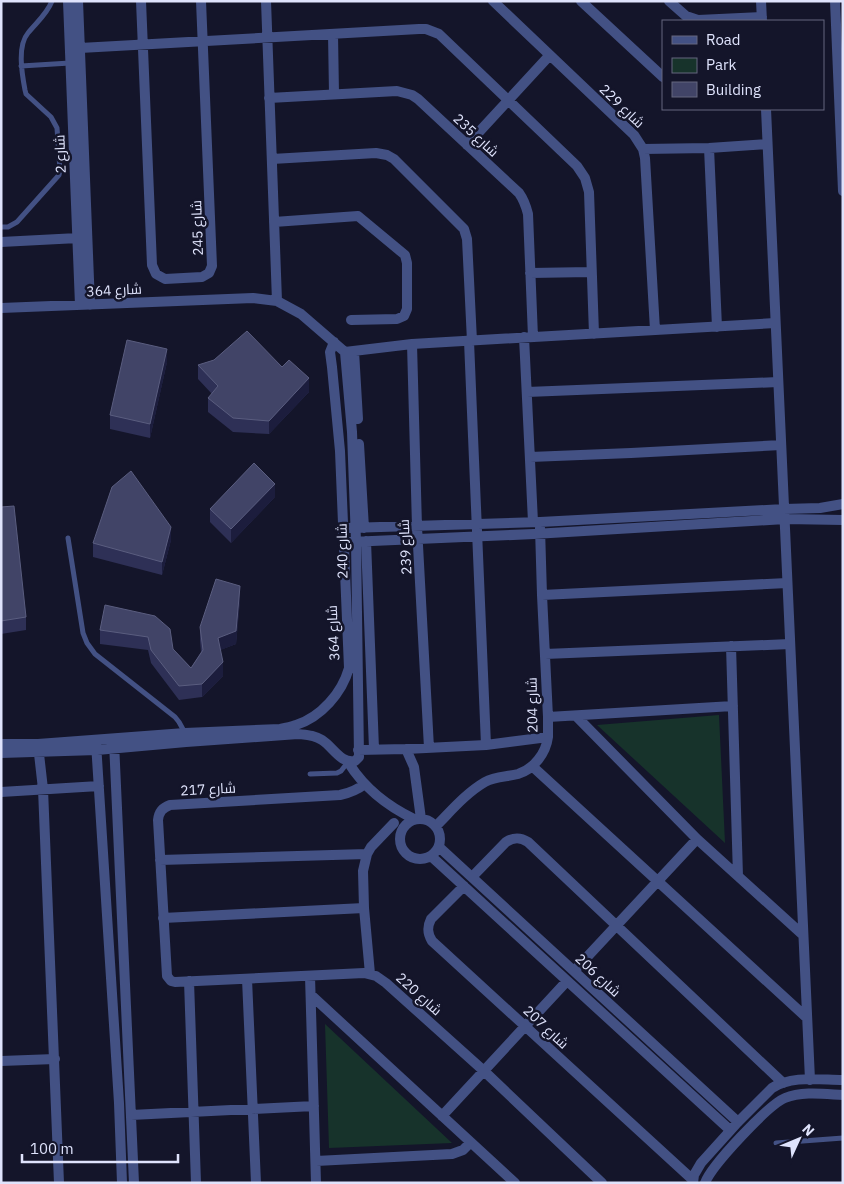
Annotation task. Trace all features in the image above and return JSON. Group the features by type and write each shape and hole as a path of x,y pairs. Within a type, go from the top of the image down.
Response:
{"street":[{"name":"شارع 2","path":"68,1 75,63 85,305"},
{"name":"شارع 2","path":"78,1 80,48 75,63 78,238 85,305"},
{"name":"شارع 245","path":"141,1 152,265 156,274 165,279 202,277 208,273 212,266 201,1"},
{"path":"266,1 277,302"},
{"name":"شارع 229","path":"492,1 634,135 643,149 655,330"},
{"path":"581,1 662,76"},
{"path":"669,1 686,16 698,20 762,19 761,1"},
{"path":"834,1 843,191"},
{"path":"80,48 419,29 432,31 444,39 508,100 577,166 586,178 589,192 594,334"},
{"path":"333,34 334,94"},
{"path":"467,145 549,56"},
{"name":"شارع 235","path":"269,98 405,92 418,99 523,199 528,214 530,273 527,392 530,457"},
{"path":"766,110 810,1080"},
{"path":"643,149 709,148 767,144"},
{"path":"709,148 717,326"},
{"path":"272,160 376,153 387,155 394,159 464,229 467,239 486,745"},
{"path":"274,222 358,216 405,256 407,263 407,310 404,316 397,319 351,320"},
{"path":"1,242 78,238"},
{"path":"530,273 591,272"},
{"name":"شارع 364","path":"1,308 253,298 277,302 301,314 334,342 349,351"},
{"path":"349,351 412,344 775,323"},
{"name":"شارع 364","path":"1,744 38,747 96,745 185,733 280,728 295,726 308,720 331,702 346,677 348,668 340,451 330,352 334,342"},
{"name":"شارع 239","path":"412,344 418,539 429,748"},
{"name":"شارع 240","path":"349,351 361,541 358,754"},
{"path":"527,392 778,382"},
{"path":"530,457 781,445"},
{"name":"شارع 204","path":"530,457 540,534 548,718 548,737 545,750 532,766"},
{"path":"343,542 540,534 784,514 843,504"},
{"path":"342,529 784,514 843,520"},
{"path":"361,541 374,749"},
{"path":"542,595 787,583"},
{"path":"544,654 790,644"},
{"path":"731,646 738,876"},
{"path":"548,718 733,706"},
{"path":"576,716 697,839 803,935"},
{"name":"شارع 364","path":"115,743 298,734 313,735 321,739 348,762"},
{"path":"418,819 408,823 403,828 400,842 406,854 418,860 432,857 439,847 441,838 436,826 428,820 402,814 380,799 355,774 348,762 355,761 358,754 374,749 486,745 548,737"},
{"path":"115,743 134,1183"},
{"path":"96,745 119,1103 122,1183"},
{"path":"38,747 43,789 59,1183"},
{"name":"شارع 364","path":"1,753 38,747"},
{"path":"406,749 414,767 418,819"},
{"path":"436,826 479,785 495,778 518,774 532,766 807,1018"},
{"name":"شارع 217","path":"189,981 175,982 169,978 166,972 158,820 158,814 161,810 170,805 340,795 349,793 365,784"},
{"path":"1,792 99,786"},
{"path":"380,799 400,835"},
{"path":"196,1183 189,981 370,974 364,908 363,871 367,854 394,822"},
{"path":"472,877 506,842 517,838 528,842 783,1082"},
{"path":"574,971 697,839"},
{"name":"شارع 206","path":"439,847 574,971 734,1126"},
{"path":"160,860 367,854"},
{"name":"شارع 206","path":"432,857 568,981 734,1126"},
{"name":"شارع 207","path":"464,886 428,924 429,936 432,941 693,1182"},
{"path":"162,918 364,908"},
{"name":"شارع 220","path":"370,974 386,983 484,1071 598,1181"},
{"path":"310,976 316,1183"},
{"path":"247,979 256,1183"},
{"path":"442,1116 568,981"},
{"path":"311,995 515,1183"},
{"path":"1,1061 55,1059"},
{"path":"693,1182 697,1168 734,1126 767,1092 777,1085 788,1081 843,1080"},
{"path":"705,1183 710,1172 740,1138 778,1101 807,1094 843,1095"},
{"path":"131,1115 314,1106"},
{"path":"316,1161 452,1154 463,1150 470,1143"}],"lane":[{"path":"1,227 13,225 22,218 59,175 57,128 51,117 26,94 21,66 25,38 44,16 52,1"},
{"path":"21,66 75,63"},
{"path":"68,538 83,633 87,644 96,654 175,718 185,733"},
{"path":"310,774 337,773 348,762"},
{"path":"776,1143 843,1138"}],"green space":[{"path":"719,715 725,843 597,725"},
{"path":"325,1024 452,1143 329,1148"}],"building":[{"path":"247,331 282,367 289,360 309,378 269,421 233,418 208,398 218,386 198,365 214,360"},
{"path":"127,340 167,349 150,424 110,415"},
{"path":"254,463 275,484 231,529 210,509"},
{"path":"131,471 171,527 162,562 93,543 112,487"},
{"path":"14,506 26,617 1,621 1,507"},
{"path":"216,579 240,586 236,631 218,638 223,662 202,684 179,686 151,650 148,637 100,630 105,605 155,616 170,629 173,649 191,668 203,650 200,627"}]}
